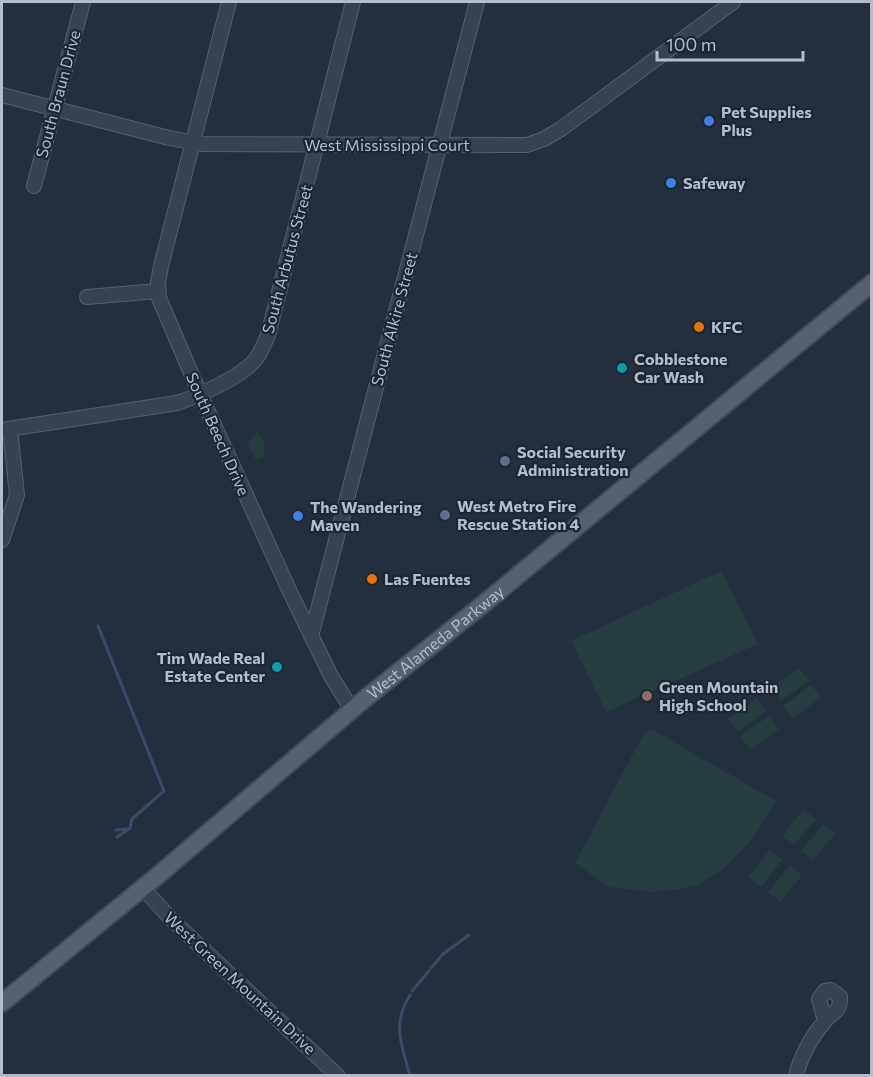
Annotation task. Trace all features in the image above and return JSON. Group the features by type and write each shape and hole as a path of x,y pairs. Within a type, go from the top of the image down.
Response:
{"main road":[{"name":"West Alameda Parkway","path":"2,1003 143,888 352,710 872,283"}],"street":[{"name":"South Braun Drive","path":"34,186 82,2"},
{"name":"South Beech Drive","path":"229,2 161,266 158,291 165,315 200,394 311,636 352,710"},
{"name":"South Arbutus Street","path":"6,429 177,403 200,394 247,368 257,358 263,348 274,314 353,2"},
{"name":"South Alkire Street","path":"311,636 477,2"},
{"name":"West Mississippi Court","path":"2,95 192,143 516,146 544,139 585,112 733,2"},
{"path":"87,297 158,291"},
{"path":"2,540 17,495 6,429"},
{"name":"West Green Mountain Drive","path":"143,888 171,919 330,1073"},
{"path":"796,1076 800,1060 825,1021"}],"green space":[{"path":"258,431 264,443 264,457 256,460 247,444"},
{"path":"721,571 758,644 606,712 571,641"},
{"path":"799,668 809,681 781,701 771,688"},
{"path":"811,685 821,697 793,719 783,706"},
{"path":"757,698 766,711 738,732 728,719"},
{"path":"769,716 779,729 750,750 740,736"},
{"path":"653,730 776,801 754,837 722,870 699,884 676,890 649,892 609,887 575,863 644,733"},
{"path":"804,809 816,819 794,845 782,836"},
{"path":"823,824 835,834 813,861 801,851"},
{"path":"770,850 782,860 761,887 748,877"},
{"path":"790,865 802,875 781,902 768,892"}],"waterway":[{"path":"98,626 164,791 132,819 130,828 117,837"},
{"path":"116,830 126,829"},
{"path":"431,968 443,954 469,935"},
{"path":"412,991 429,971"},
{"path":"410,995 401,1016 400,1035 410,1076"}],"place":[{"name":"Pet Supplies Plus","path":"709,121"},
{"name":"Safeway","path":"671,183"},
{"name":"KFC","path":"699,327"},
{"name":"Cobblestone Car Wash","path":"622,368"},
{"name":"Social Security Administration","path":"505,461"},
{"name":"West Metro Fire Rescue Station 4","path":"445,515"},
{"name":"The Wandering Maven","path":"298,516"},
{"name":"Las Fuentes","path":"372,579"},
{"name":"Tim Wade Real Estate Center","path":"277,667"},
{"name":"Green Mountain High School","path":"647,696"}]}
